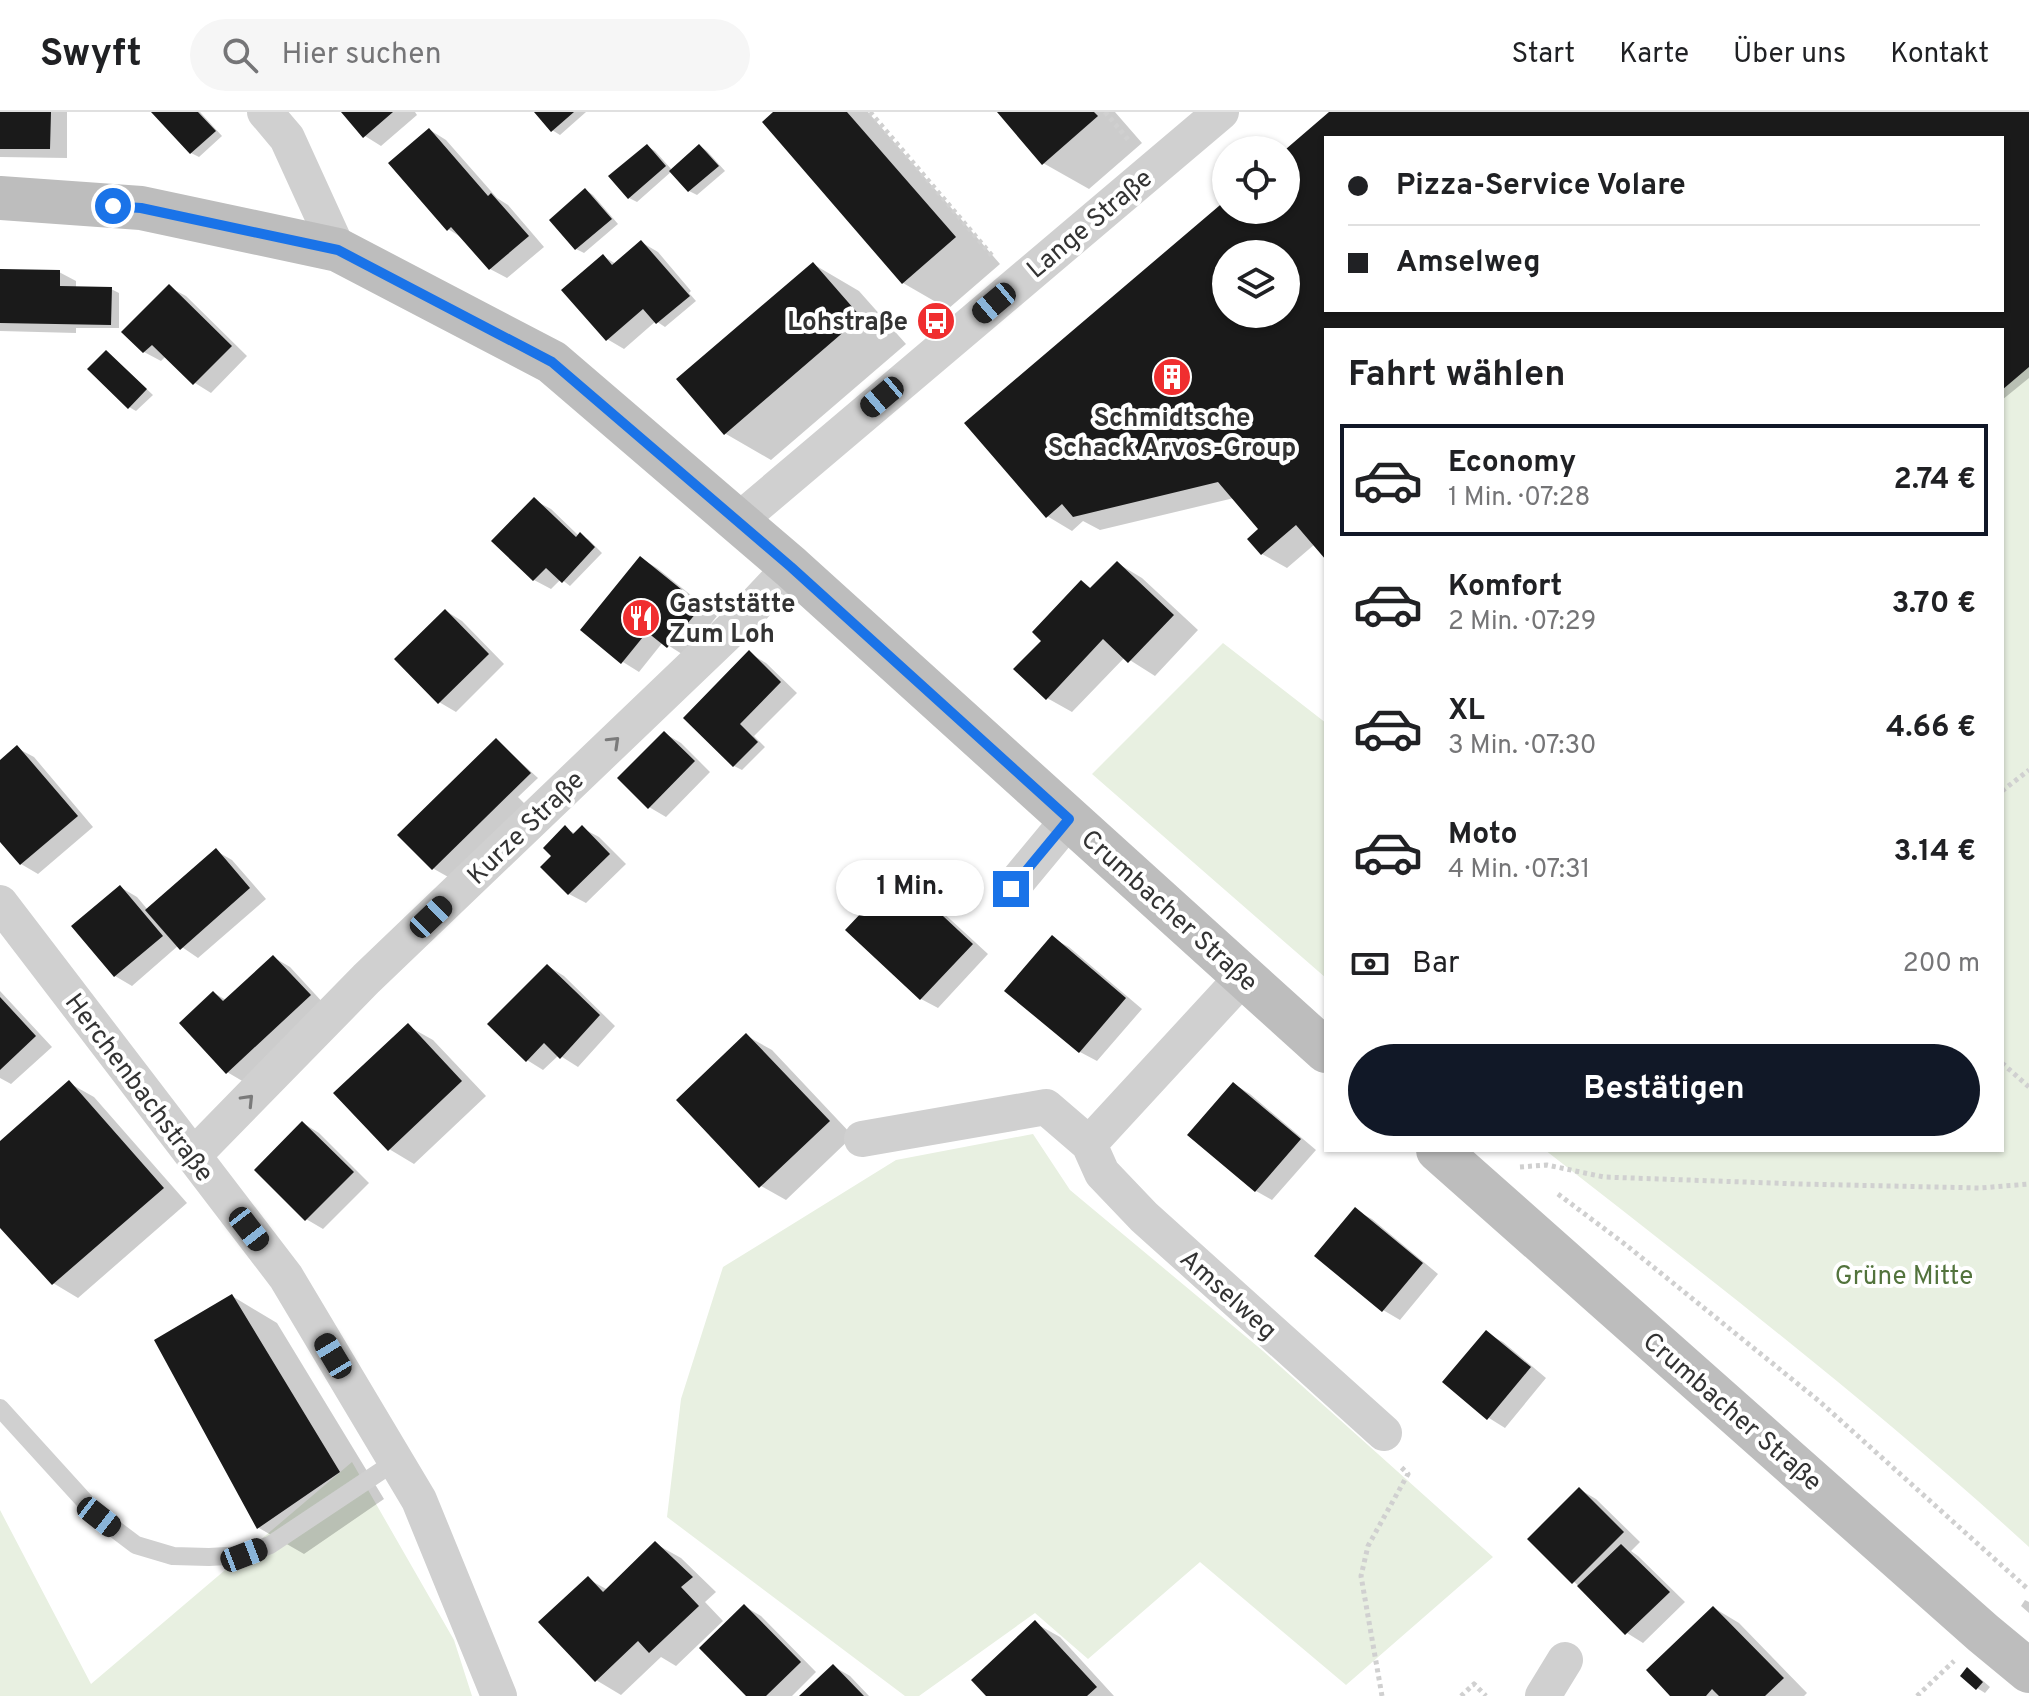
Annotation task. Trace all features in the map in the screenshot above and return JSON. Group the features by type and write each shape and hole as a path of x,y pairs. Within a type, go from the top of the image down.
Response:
{"main road":[{"name":"Crumbacher Straße","path":"0,198 141,208 338,250 552,362 791,567 1324,1049"},
{"name":"Crumbacher Straße","path":"1440,1152 2029,1671"}],"street":[{"path":"265,112 287,138 338,250"},
{"name":"Lange Straße","path":"738,521 1221,112"},
{"name":"Kurze Straße","path":"193,1156 366,979 738,623 791,567"},
{"path":"1011,889 1069,819"},
{"name":"Herchenbachstraße","path":"0,903 286,1277 419,1500 499,1696"},
{"path":"1089,1144 1243,977"},
{"name":"Amselweg","path":"862,1139 1046,1107 1089,1144 1102,1173 1144,1217 1384,1433"},
{"path":"1543,1696 1565,1660"}],"lane":[{"path":"0,1408 99,1517 136,1545 173,1556 244,1555 270,1545 396,1461"}],"path":[{"path":"870,112 969,229"},
{"path":"1105,112 1118,128"},
{"path":"2004,789 2029,770"},
{"path":"2004,1065 2029,1087"},
{"path":"1510,1158 1532,1175"},
{"path":"1490,1197 1520,1166 1547,1165 1604,1177 1980,1188 2029,1184"},
{"path":"1555,1192 1626,1245 1819,1401 2029,1590"},
{"path":"1382,1696 1361,1576 1368,1546 1408,1474 1389,1454 1384,1433"},
{"path":"1461,1696 1474,1684 1486,1696"}],"green space":[{"name":"Grüne Mitte","path":"2029,365 2029,1547 1851,1393 1548,1152 2004,1152 2004,386"},
{"path":"1223,643 1324,721 1324,976 1092,774"},
{"path":"1033,1134 1070,1190 1263,1351 1493,1557 1346,1685 1200,1562 1088,1659 1035,1613 919,1696 905,1696 667,1517 681,1399 723,1267 896,1160"},
{"path":"352,1462 454,1640 472,1696 0,1696 0,1510 91,1684"}],"building":[{"path":"0,112 51,112 50,149 0,149"},
{"path":"151,112 198,112 216,131 190,154"},
{"path":"341,112 393,112 363,138"},
{"path":"534,112 574,112 551,132"},
{"path":"773,112 847,112 956,237 902,284 762,122"},
{"path":"997,112 1094,112 1098,116 1042,165"},
{"name":"Schmidtsche Schack Arvos-Group","path":"1329,112 2029,112 2029,367 2004,388 2004,328 1324,328 1324,558 1296,525 1261,555 1247,539 1258,529 1218,482 1073,517 1062,504 1046,518 964,423 1212,212 1212,224 1300,224 1300,137"},
{"path":"429,128 488,196 491,193 529,236 489,270 451,227 447,231 388,163"},
{"path":"647,144 666,166 628,199 608,176"},
{"path":"699,144 719,166 688,192 669,171"},
{"path":"585,188 612,219 575,250 549,220"},
{"path":"641,240 690,296 656,324 643,309 606,341 561,290 603,254 612,265"},
{"path":"813,262 861,317 724,435 676,379"},
{"path":"0,269 60,270 60,286 112,287 111,325 0,323"},
{"path":"169,284 232,346 193,385 152,345 143,353 121,332"},
{"path":"106,350 147,389 128,409 87,369"},
{"path":"534,497 576,537 580,532 595,547 562,583 546,568 533,581 491,541"},
{"name":"Gaststätte Zum Loh","path":"640,556 702,606 667,648 647,632 621,664 580,630"},
{"path":"1117,561 1174,615 1128,663 1103,639 1046,700 1013,669 1041,641 1032,632 1081,580 1090,588"},
{"path":"445,609 489,654 438,704 394,659"},
{"path":"749,650 781,682 740,724 758,742 733,767 683,718"},
{"path":"664,731 695,761 648,809 617,778"},
{"path":"496,738 531,773 432,870 397,835"},
{"path":"17,745 78,816 20,865 0,842 0,760"},
{"path":"565,825 573,834 582,825 610,854 568,895 540,867 551,856 543,848"},
{"path":"216,848 250,888 180,950 145,910"},
{"path":"898,874 973,944 920,1000 845,930"},
{"path":"120,885 163,936 114,977 71,926"},
{"path":"1052,935 1126,998 1079,1053 1004,991"},
{"path":"273,955 311,995 226,1074 179,1023 213,991 223,1001"},
{"path":"547,964 600,1015 560,1059 544,1043 526,1062 487,1024"},
{"path":"0,997 36,1036 0,1070"},
{"path":"408,1023 462,1081 388,1151 333,1093"},
{"path":"746,1033 830,1121 759,1188 676,1100"},
{"path":"69,1080 164,1188 52,1285 0,1228 0,1141"},
{"path":"1233,1082 1301,1139 1255,1192 1187,1135"},
{"path":"302,1121 354,1172 305,1221 254,1170"},
{"path":"1355,1207 1423,1263 1382,1312 1314,1256"},
{"path":"232,1294 340,1472 257,1529 154,1340"},
{"path":"1486,1330 1531,1367 1487,1420 1442,1382"},
{"path":"1579,1487 1624,1532 1572,1584 1527,1539"},
{"path":"655,1541 693,1577 681,1587 699,1606 649,1653 638,1641 595,1682 538,1622 588,1576 603,1592"},
{"path":"1621,1544 1670,1592 1625,1635 1577,1586"},
{"path":"744,1604 801,1662 766,1696 746,1696 699,1648"},
{"path":"1713,1606 1784,1678 1765,1696 1719,1696 1712,1689 1706,1696 1670,1696 1646,1670"},
{"path":"1035,1620 1097,1687 1087,1696 986,1696 971,1680"},
{"path":"833,1664 864,1696 799,1696"},
{"path":"1967,1667 1983,1682 1976,1690 1960,1676"}],"place":[{"name":"Lohstraße","path":"936,321"},
{"name":"Schmidtsche Schack Arvos-Group","path":"1172,377"},
{"name":"Gaststätte Zum Loh","path":"641,618"}],"route":[{"path":"113,206 141,208 338,250 552,362 791,567 1069,819 1011,889"}]}
